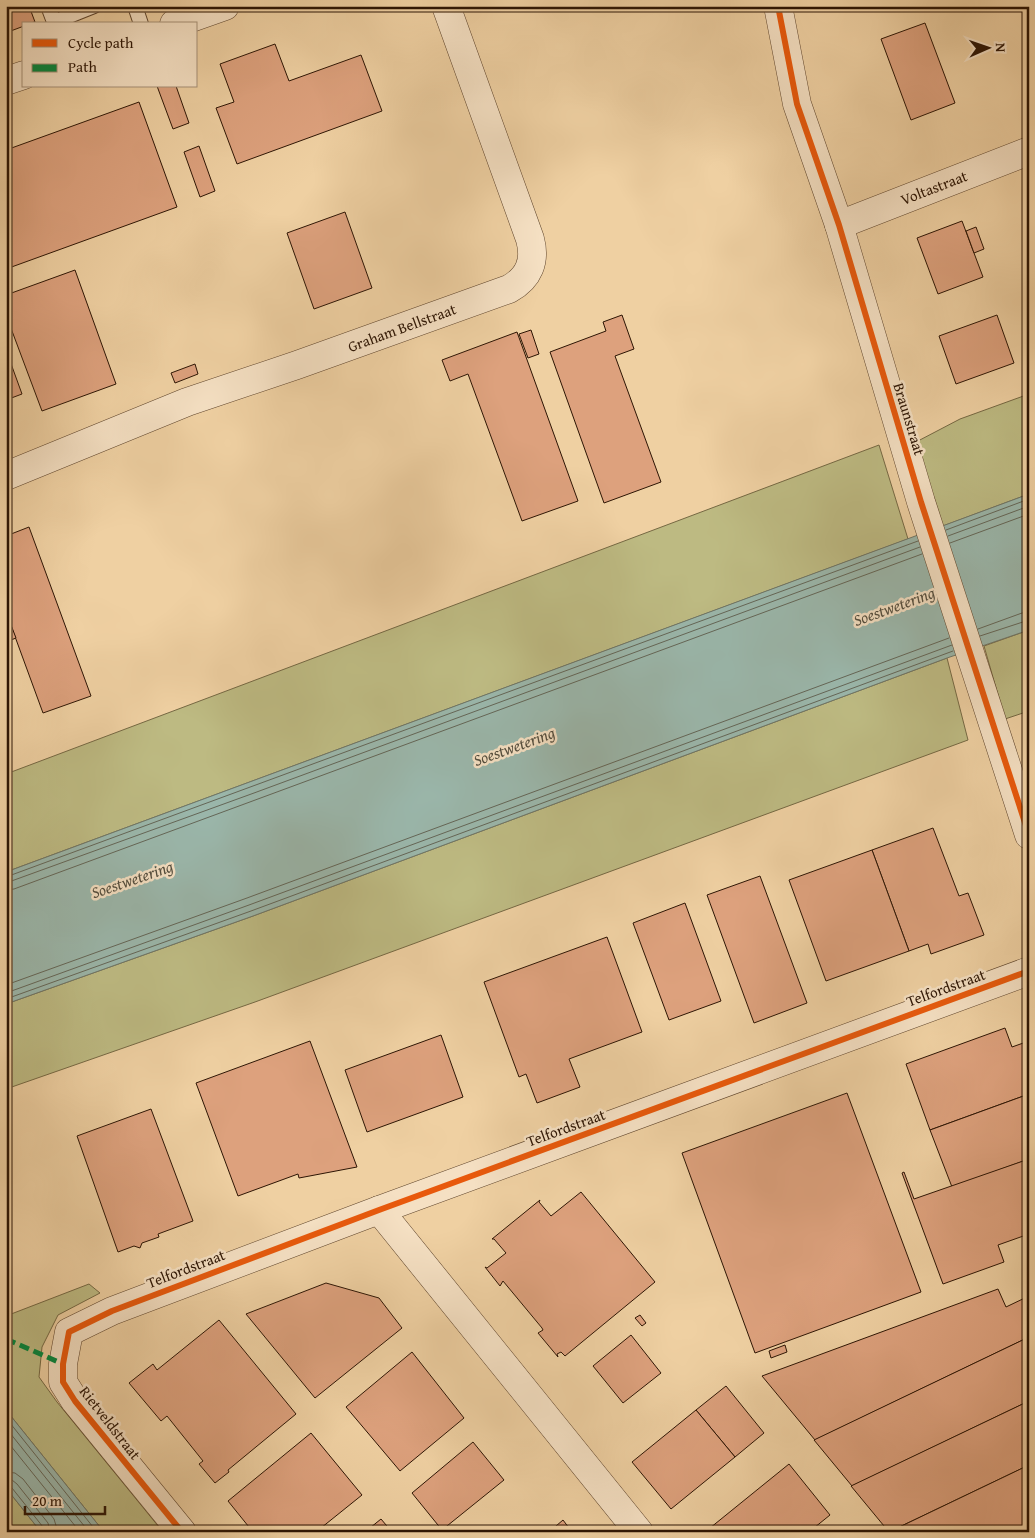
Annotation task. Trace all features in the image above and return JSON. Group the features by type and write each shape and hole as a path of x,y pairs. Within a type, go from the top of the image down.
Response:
{"street":[{"path":"180,22 225,6"},
{"name":"Graham Bellstraat","path":"6,476 187,402 297,365 509,289 517,285 526,276 533,258 530,239 446,6"},
{"name":"Braunstraat","path":"778,6 797,104 839,225 921,502 1029,835"},
{"path":"6,81 22,76"},
{"name":"Voltastraat","path":"839,225 1029,152"},
{"name":"Telfordstraat","path":"112,1311 379,1210 1029,971"},
{"path":"379,1210 639,1532"},
{"name":"Rietveldstraat","path":"112,1311 69,1332 63,1364 63,1382 75,1401 182,1532"}],"lane":[{"path":"48,6 54,22 94,6"},
{"path":"135,6 141,22"}],"shaded area":[{"path":"1029,394 1029,494 943,526 916,442 960,419"},
{"path":"879,445 908,539 6,872 6,774"},
{"path":"1029,630 1029,711 1005,719 984,646"},
{"path":"947,658 968,740 255,1002 6,1089 6,1004 253,916"},
{"path":"89,1284 100,1293 58,1315 42,1347 39,1377 57,1402 163,1532 104,1532 6,1410 6,1316"},
{"path":"6,1488 41,1532 6,1532"}],"water":[{"name":"Soestwetering","path":"1029,494 1029,630 947,658 253,916 6,1004 6,872"},
{"path":"6,1410 104,1532 41,1532 6,1488"}],"building":[{"path":"6,6 29,6 35,22 22,22 22,27 8,32 6,26"},
{"path":"925,23 955,103 911,120 881,39"},
{"path":"275,44 289,81 361,55 382,111 237,164 216,108 234,102 220,64"},
{"path":"158,88 177,88 189,123 173,129"},
{"path":"139,102 177,207 6,269 6,150"},
{"path":"199,146 215,191 200,197 184,152"},
{"path":"345,212 372,288 314,309 287,233"},
{"path":"962,221 983,277 938,294 917,238"},
{"path":"976,227 984,249 974,253 966,231"},
{"path":"75,270 116,384 42,411 6,315 6,295"},
{"path":"622,315 634,349 615,356 661,482 604,503 550,352 606,331 603,322"},
{"path":"997,315 1014,363 956,384 939,336"},
{"path":"531,330 539,354 528,358 519,334"},
{"path":"517,332 578,501 522,521 468,374 450,381 442,360"},
{"path":"6,350 22,394 6,400"},
{"path":"195,364 198,374 175,383 171,373"},
{"path":"29,527 91,696 43,713 6,612 6,536"},
{"path":"6,612 16,638 6,642"},
{"path":"933,828 959,896 968,893 984,935 931,954 928,944 909,951 872,850"},
{"path":"872,850 909,951 826,981 789,880"},
{"path":"760,876 807,1003 754,1023 707,895"},
{"path":"685,903 721,1001 669,1020 633,923"},
{"path":"607,937 642,1032 569,1059 580,1087 537,1103 526,1074 519,1077 484,982"},
{"path":"1005,1028 1012,1047 1029,1041 1029,1094 930,1130 906,1064"},
{"path":"441,1035 463,1097 367,1132 345,1070"},
{"path":"310,1041 357,1167 299,1178 298,1174 238,1196 196,1083"},
{"path":"847,1093 921,1292 755,1353 682,1153"},
{"path":"1029,1094 1029,1159 952,1187 930,1130"},
{"path":"151,1109 193,1221 158,1234 159,1237 142,1243 140,1248 134,1246 118,1252 77,1136"},
{"path":"1029,1159 1029,1234 998,1245 1004,1262 943,1284 902,1173 904,1172 914,1199"},
{"path":"581,1192 655,1282 565,1356 561,1352 557,1354 558,1357 538,1333 543,1330 542,1328 503,1281 500,1286 485,1267 487,1268 506,1253 492,1239 540,1200 539,1202 551,1216"},
{"path":"326,1283 379,1298 402,1328 315,1398 246,1314"},
{"path":"998,1289 1006,1307 1029,1296 1029,1337 815,1440 762,1376"},
{"path":"640,1315 646,1323 642,1326 635,1318"},
{"path":"219,1320 296,1414 215,1483 199,1464 203,1461 167,1416 161,1421 129,1383 153,1364 157,1370"},
{"path":"631,1335 661,1373 623,1403 593,1366"},
{"path":"1029,1337 1029,1401 852,1486 814,1440"},
{"path":"785,1345 787,1352 771,1358 769,1351"},
{"path":"412,1352 464,1418 400,1471 346,1407"},
{"path":"726,1386 764,1433 735,1457 696,1410"},
{"path":"1029,1401 1029,1465 889,1532 851,1486"},
{"path":"696,1410 735,1457 671,1509 632,1462"},
{"path":"311,1433 362,1495 316,1532 253,1532 228,1501"},
{"path":"473,1442 504,1480 442,1530 412,1493"},
{"path":"789,1464 830,1515 809,1532 713,1532 710,1528"},
{"path":"1029,1465 1029,1528 1022,1532 889,1532"},
{"path":"381,1519 392,1532 365,1532"},
{"path":"563,1520 572,1532 549,1532"}],"marked path":[{"path":"6,1339 63,1364"}],"cycle path":[{"path":"778,6 797,104 839,225 921,502 1029,835"},
{"path":"182,1532 75,1401 63,1382 63,1364 69,1332 112,1311 379,1210 1029,971"}]}
